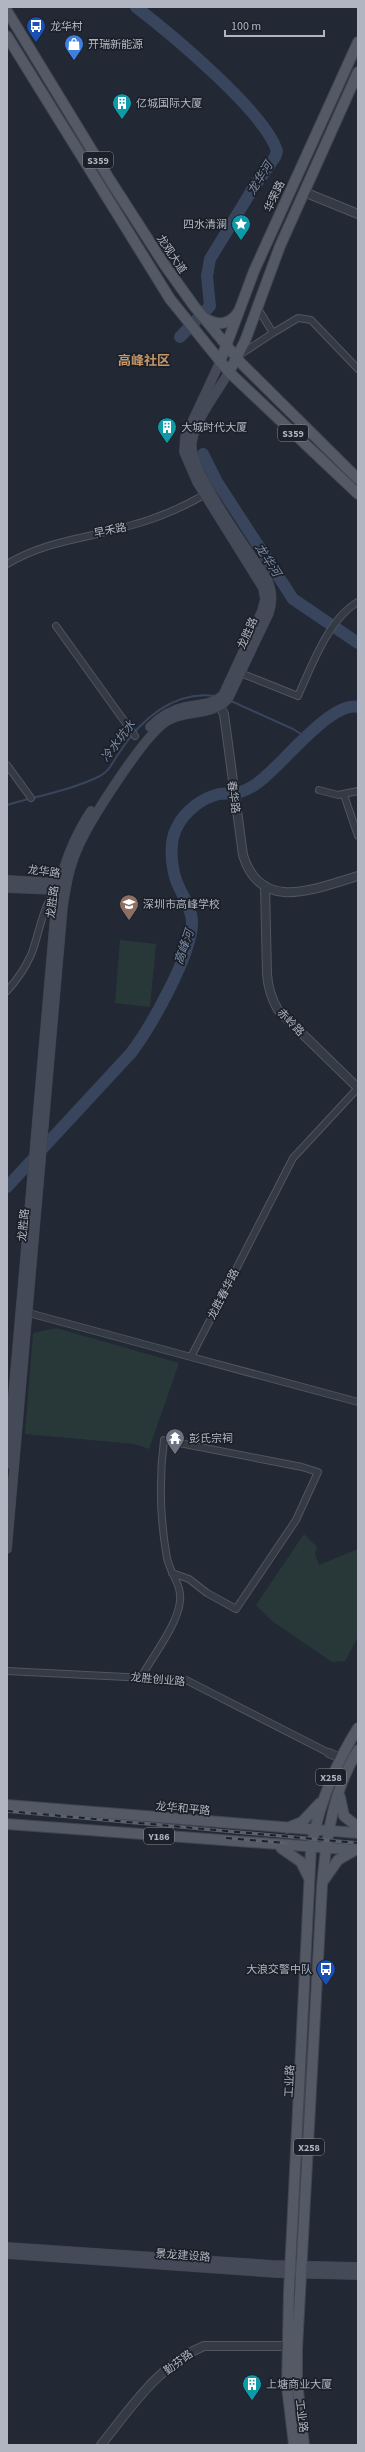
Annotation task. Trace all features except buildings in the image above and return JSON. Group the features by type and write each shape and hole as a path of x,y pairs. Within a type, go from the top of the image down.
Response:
{"main road":[{"name":"龙观大道","path":"7,10 110,180 164,264 194,306 210,323 237,357 358,479"},
{"name":"S359","path":"7,36 147,264 183,316 229,372 358,494"},
{"name":"华荣路","path":"220,362 254,271 358,42"},
{"path":"229,372 247,337 267,277 358,72"},
{"path":"254,271 267,277"},
{"path":"210,323 224,323 235,317 240,309"},
{"name":"龙胜路","path":"23,1311 34,1149 61,887 87,828 147,740 159,726 173,718 223,699 269,612 272,594 266,579 187,462 184,442 220,362"},
{"name":"龙胜路","path":"208,493 196,466 191,444 197,427 229,372"},
{"name":"龙华路","path":"7,880 61,887"},
{"name":"龙胜路","path":"7,1464 43,1140 61,887"},
{"name":"龙华路","path":"7,888 61,887"},
{"name":"龙胜路","path":"7,1549 12,1424"},
{"name":"工业路","path":"294,2445 288,2408 290,2270 311,1848 314,1831 324,1796 340,1758 358,1728"},
{"name":"工业路","path":"304,2445 297,2381 322,1886 328,1832 341,1787 358,1750"},
{"path":"341,1787 341,1810 344,1816 358,1827"},
{"path":"283,1828 291,1828 302,1822 313,1812 324,1796"},
{"name":"龙华和平路","path":"7,1805 314,1831 358,1833"},
{"name":"Y186","path":"7,1824 311,1848 357,1850"},
{"path":"276,1845 301,1862 309,1881"},
{"path":"322,1886 328,1872 337,1861 357,1850"},
{"name":"景龙建设路","path":"7,2247 290,2270"},
{"name":"景龙建设路","path":"7,2254 290,2270 358,2267"},
{"name":"景龙建设路","path":"302,2270 358,2276"}],"street":[{"path":"304,192 358,214"},
{"path":"256,307 273,333"},
{"path":"237,357 298,318 311,320 358,369"},
{"name":"早禾路","path":"7,564 43,546 128,527 148,520 208,493"},
{"path":"238,673 298,696 320,647 340,620 358,602"},
{"path":"56,626 134,733"},
{"name":"春华路","path":"223,699 233,789 246,866 250,874 265,887"},
{"path":"7,765 31,798"},
{"path":"319,790 333,795 344,795 358,791"},
{"path":"344,795 358,836"},
{"path":"265,887 286,893 300,892 358,876"},
{"path":"7,991 24,969 31,954 50,898 61,887"},
{"name":"赤岭路","path":"265,887 267,980 272,1001 278,1010 358,1088"},
{"name":"龙胜春华路","path":"191,1357 293,1158 358,1088"},
{"path":"23,1311 358,1402"},
{"path":"141,1676 179,1608 180,1591 172,1573 167,1558 161,1493 164,1440 302,1467 318,1472 296,1520 236,1609 206,1593 189,1579 172,1573"},
{"name":"龙胜创业路","path":"7,1671 141,1676 188,1680 340,1758"},
{"name":"勤芬路","path":"101,2445 146,2390 169,2367 192,2350 204,2346 288,2346"}],"shaded area":[{"path":"120,940 156,944 150,1007 115,1003"},
{"path":"56,1328 179,1363 149,1449 135,1444 25,1434 33,1333"},
{"path":"304,1534 317,1547 315,1554 319,1565 358,1549 358,1637 345,1661 332,1662 272,1621 256,1605"}],"waterway":[{"name":"龙华河","path":"136,7 193,54 236,95 255,116 269,135 277,151 275,157 252,190 210,259 207,276 210,306 180,337"},
{"name":"龙华河","path":"203,454 217,482 293,599 358,643"},
{"name":"冷水坑水","path":"7,805 66,789 100,776 109,769 127,741 137,729 160,710 172,703 186,698 200,695 215,696"},
{"name":"冷水坑水","path":"231,701 293,729 304,736"},
{"name":"高峰河","path":"7,1187 131,1053 149,1026 169,990 186,952 192,922 192,917 188,906 176,880 172,860 174,833 180,821 189,811 206,799 219,794 235,793 248,789 265,777 298,744 324,721 336,713 348,708 358,707"}],"railway":[{"path":"7,1811 358,1843"},
{"path":"226,1838 286,1843"}],"place":[{"name":"龙华村","path":"36,43"},
{"name":"开瑞新能源","path":"74,61"},
{"name":"亿城国际大厦","path":"122,120"},
{"name":"四水清澜","path":"241,241"},
{"name":"大城时代大厦","path":"167,444"},
{"name":"深圳市高峰学校","path":"129,921"},
{"name":"彭氏宗祠","path":"175,1455"},
{"name":"大浪交警中队","path":"326,1986"},
{"name":"上塘商业大厦","path":"252,2401"}],"district":[{"name":"高峰社区","path":"144,360"}]}
